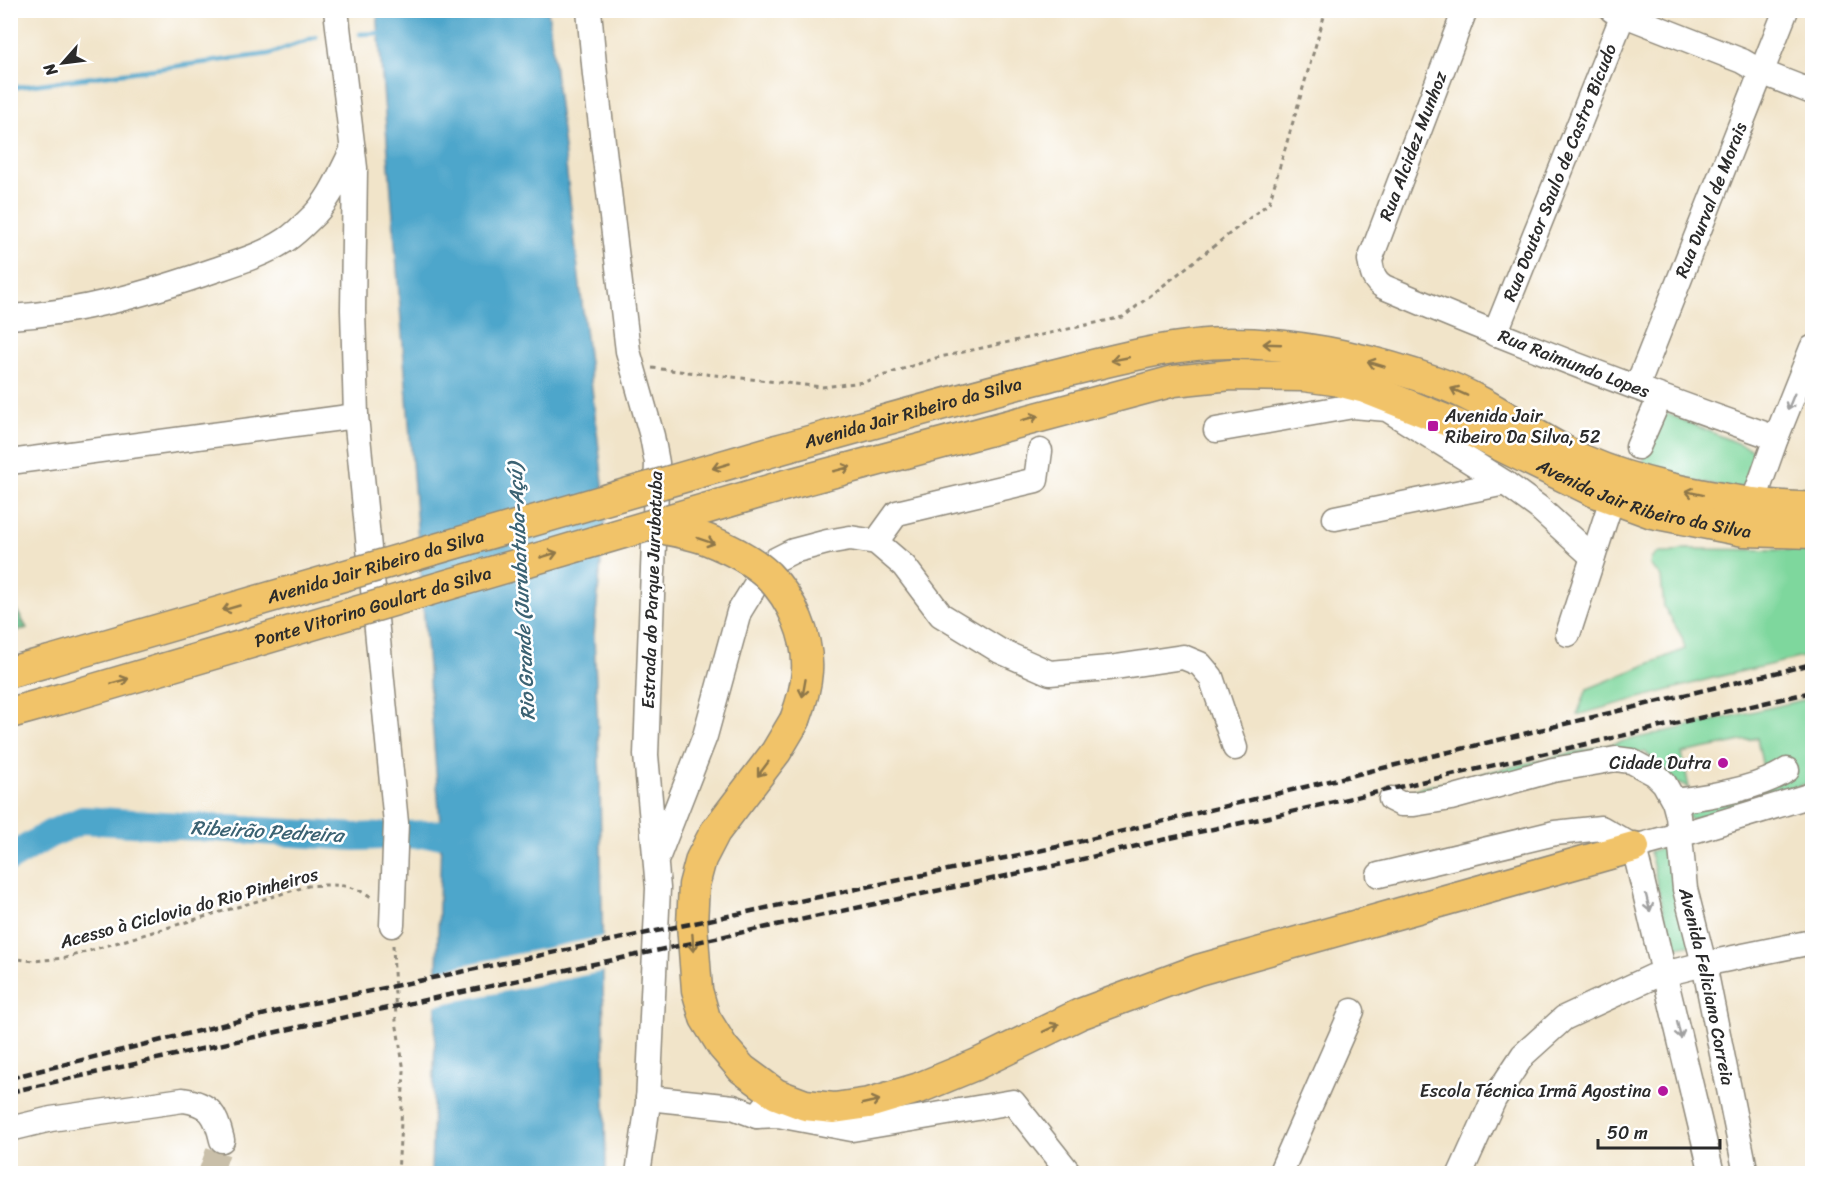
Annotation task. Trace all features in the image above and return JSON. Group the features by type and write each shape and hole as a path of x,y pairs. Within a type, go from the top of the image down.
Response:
{"main road":[{"name":"Avenida Jair Ribeiro da Silva","path":"10,672 777,450 991,391 1109,361 1162,351 1228,343 1287,345 1357,358 1439,383 1472,398 1585,461 1626,476 1725,499 1778,506 1812,507"},
{"path":"1303,376 1316,361 1330,354"},
{"name":"Avenida Jair Ribeiro da Silva","path":"786,485 1174,381 1231,375 1303,376 1334,380 1365,388 1407,404 1458,425 1612,499 1652,513 1744,531 1812,533"},
{"name":"Ponte Vitorino Goulart da Silva","path":"10,713 786,485"},
{"path":"650,526 707,540 736,553 767,574 789,602 804,636 807,670 803,698 795,720 776,752 715,832 701,859 694,885 692,924 697,990 705,1018 723,1047 742,1069 776,1094 805,1105 834,1108 869,1103 919,1088 975,1065 1080,1014 1198,970 1634,847"}],"street":[{"path":"336,10 354,147 353,310 356,416 396,823 392,925"},
{"name":"Estrada do Parque Jurubatuba","path":"589,10 628,351 652,436 657,463 646,755 658,888 648,1098 638,1173"},
{"name":"Rua Alcidez Munhoz","path":"1376,281 1370,260 1465,10"},
{"name":"Rua Durval de Morais","path":"1635,387 1647,363 1786,10"},
{"path":"1620,12 1812,92"},
{"name":"Rua Doutor Saulo de Castro Bicudo","path":"1495,334 1620,12"},
{"path":"10,317 91,307 188,280 248,259 277,245 287,240 313,217 331,192 354,147"},
{"name":"Rua Raimundo Lopes","path":"1376,281 1384,287 1495,334 1660,397 1776,438"},
{"path":"1744,531 1752,502 1812,348"},
{"path":"1638,447 1660,397"},
{"path":"1216,430 1353,406 1387,409 1505,483 1538,507 1593,557"},
{"path":"10,462 356,416"},
{"path":"876,542 897,513 1036,480 1040,451"},
{"path":"1335,518 1505,483"},
{"path":"1568,634 1612,499"},
{"path":"656,861 705,736 739,612 769,563 793,550 827,542 850,538 876,542 904,566 941,615 1000,651 1050,673 1109,668 1183,657 1200,664 1211,676 1235,748"},
{"path":"1391,799 1401,804 1414,804 1451,798 1553,770 1616,759 1631,761 1655,774 1664,783 1674,801 1722,793 1779,776 1787,770"},
{"path":"1379,875 1555,833 1600,828 1634,847 1812,795"},
{"name":"Avenida Feliciano Correia","path":"1674,801 1678,816 1678,835 1685,888 1704,964 1746,1173"},
{"name":"Avenida Feliciano Correia","path":"1634,847 1666,973 1712,1173"},
{"path":"1472,853 1483,889"},
{"path":"1460,1173 1494,1099 1523,1054 1564,1018 1652,977 1812,942"},
{"path":"1280,1173 1352,1011"},
{"path":"757,1116 776,1094"},
{"path":"648,1098 733,1107 757,1116 778,1115 852,1129 1013,1102 1070,1173"},
{"path":"10,1129 51,1119 183,1100 198,1102 210,1110 218,1123 222,1140"}],"path":[{"path":"632,366 822,387 864,382 936,358 1123,317 1269,202 1326,10"},
{"name":"Acesso à Ciclovia do Rio Pinheiros","path":"10,958 34,961 65,957 308,886 337,884 370,896 384,906 392,925"},
{"path":"392,925 396,1021 404,1071 398,1173"}],"green space":[{"path":"1661,411 1758,452 1741,492 1641,468"},
{"path":"1684,549 1812,550 1812,655 1713,678 1577,715 1587,689 1685,649 1682,637 1664,607 1661,577 1650,565 1651,559 1657,553 1670,553"},
{"path":"10,599 27,628 11,633 10,633"},
{"path":"1812,698 1812,782 1690,820 1682,804 1764,773 1757,738 1682,753 1689,788 1677,783 1645,752 1629,751 1448,793 1400,794 1419,788"},
{"path":"1671,847 1693,944 1673,948 1650,851"}],"water":[{"name":"Rio Grande (Jurubatuba-Açú)","path":"377,11 548,11 606,509 594,636 600,782 606,1173 431,1173 441,835"}],"pier":[{"path":"605,936 606,971 433,1006 434,971"}],"waterway":[{"path":"360,34 384,33"},
{"path":"10,88 269,54 316,37"},
{"name":"Ribeirão Pedreira","path":"10,858 50,834 83,820 356,837 479,832"}],"tunnel":[{"path":"210,1174 222,1140"}],"railway":[{"path":"10,1078 294,1007 1057,847 1812,664"},
{"path":"10,1092 299,1027 1062,864 1812,692"}],"place":[{"name":"Avenida Jair Ribeiro Da Silva, 52","path":"1433,426"},
{"name":"Cidade Dutra","path":"1723,763"},
{"name":"Escola Técnica Irmã Agostina","path":"1663,1091"}]}
